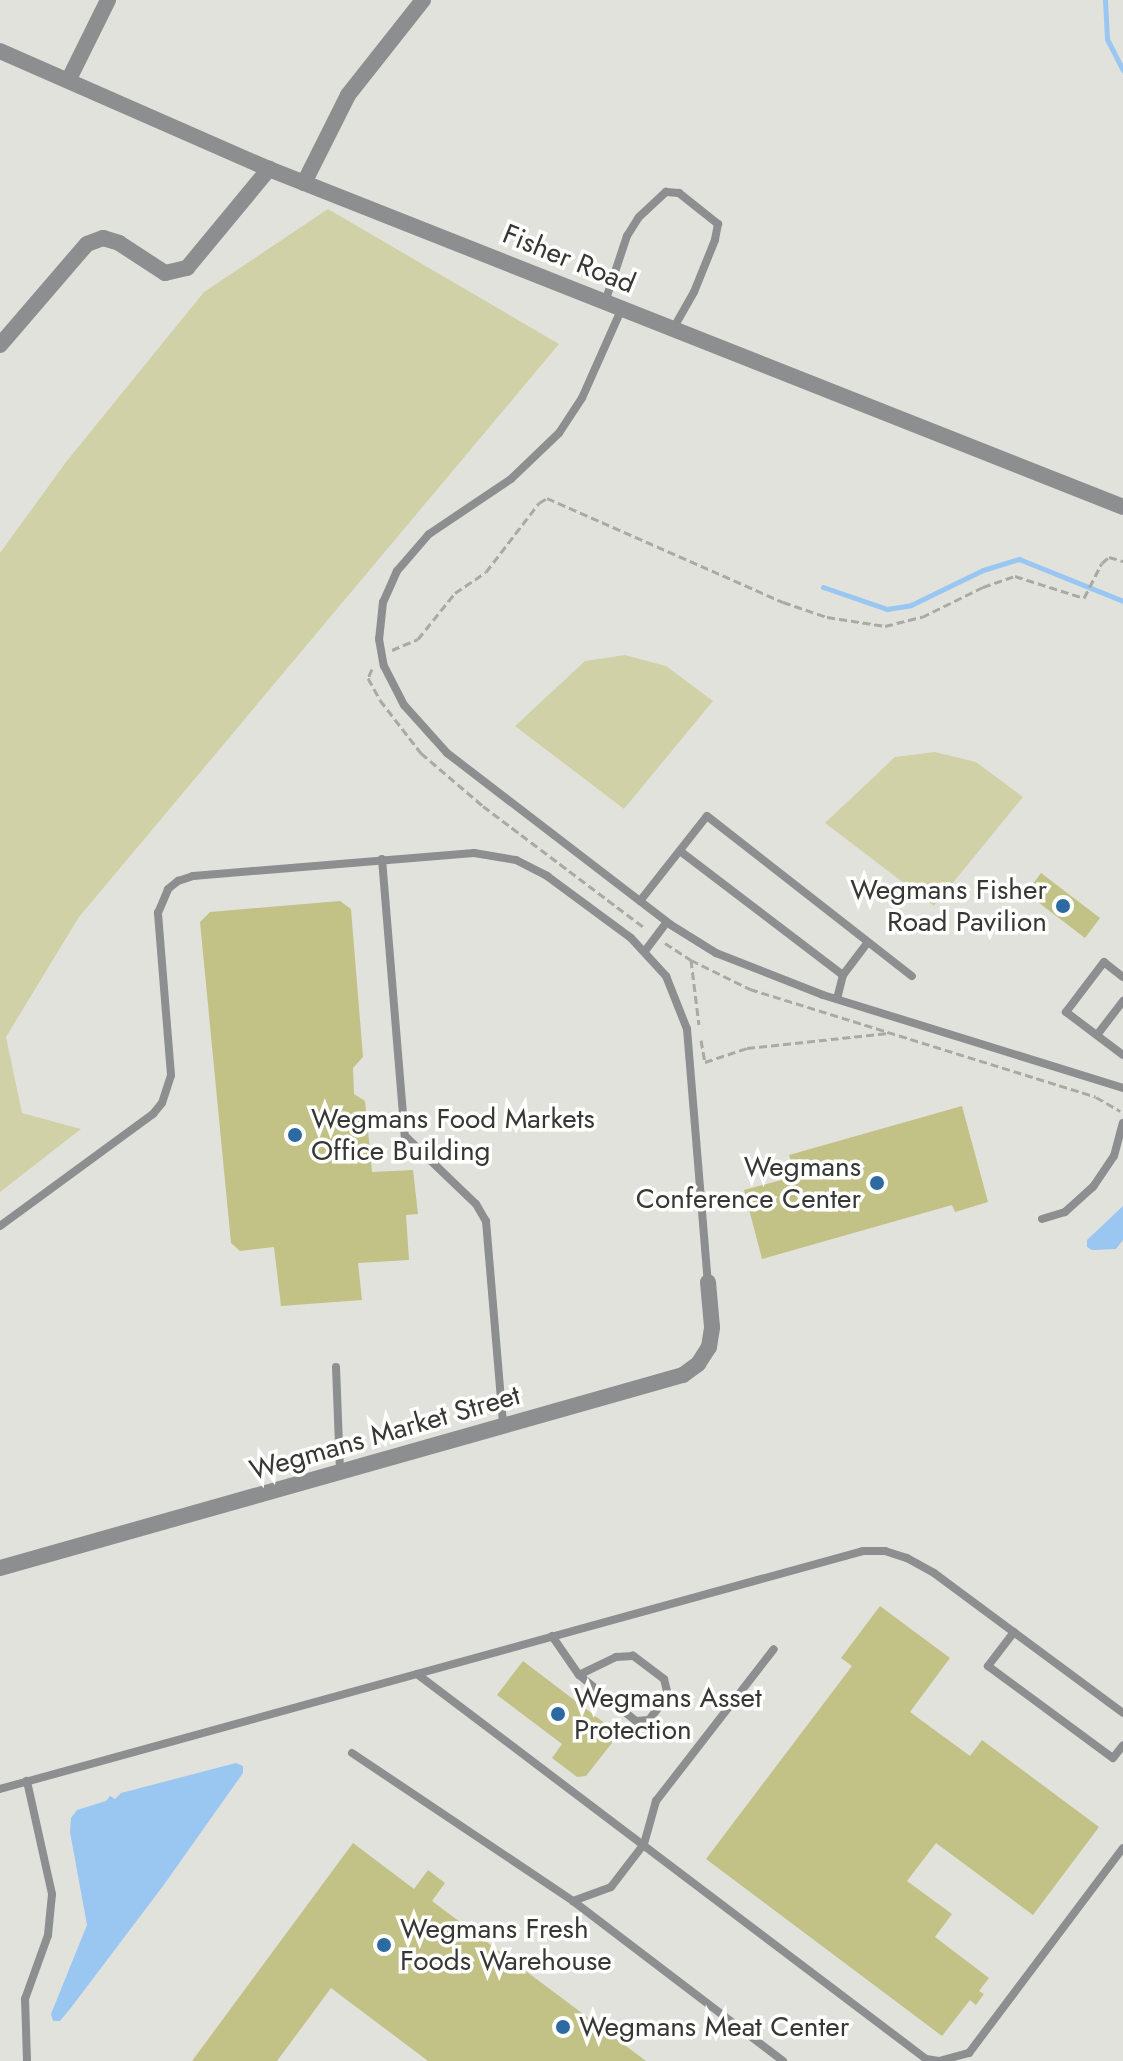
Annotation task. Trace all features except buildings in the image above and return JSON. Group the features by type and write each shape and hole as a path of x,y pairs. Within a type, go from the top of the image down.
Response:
{"street":[{"path":"69,79 108,0"},
{"path":"304,183 348,95 423,0"},
{"name":"Fisher Road","path":"0,51 269,169 1123,507"},
{"path":"0,345 87,244 103,238 119,243 165,273 187,268 269,169"},
{"name":"Wegmans Market Street","path":"0,1568 683,1375 698,1364 709,1347 712,1327 708,1282"}],"lane":[{"path":"605,302 627,236 639,217 666,192 679,193 718,224 715,240 694,292 673,329"},
{"path":"622,308 574,413 550,443 511,479 429,534 397,571 380,620 382,658 391,684 430,738 695,942 745,967 837,999 1123,1088"},
{"path":"640,901 707,816 912,976"},
{"path":"680,851 843,975"},
{"path":"0,1226 153,1114 169,1090 171,1075 158,913 168,889 193,876 474,853 516,860 547,876 645,951 666,976 687,1029 708,1282"},
{"path":"382,859 405,1136 476,1204 486,1221 503,1426"},
{"path":"645,951 667,922"},
{"path":"837,999 843,975 868,942"},
{"path":"1123,977 1104,962 1066,1012 1123,1055"},
{"path":"1097,1035 1123,1001"},
{"path":"1042,1219 1065,1212 1093,1187 1114,1156 1123,1123"},
{"path":"336,1367 340,1472"},
{"path":"0,1789 863,1551 885,1551 907,1558 934,1573 1123,1713"},
{"path":"1014,1632 988,1666 1113,1758 1123,1745"},
{"path":"552,1636 579,1675 636,1721 649,1720 668,1695 664,1679 633,1656 616,1657 579,1675"},
{"path":"573,1901 611,1887 644,1844 656,1801 774,1649"},
{"path":"417,1674 926,2059 939,2061 967,2057 1123,1848"},
{"path":"352,1753 573,1901 783,2061"},
{"path":"27,1781 52,1894 48,1935 25,1999 27,2061"}],"path":[{"path":"1123,561 1114,557 1105,560 1087,595 1079,599 1015,576 906,623 885,626 842,619 783,602 547,498 539,503 486,572 455,593 418,639 382,658 369,674 371,684 393,721 421,753 483,806 691,960 750,989 1096,1097 1115,1106 1123,1115"},
{"path":"691,960 705,1062 747,1048 888,1033"}],"green space":[{"path":"328,209 559,344 79,917 6,1037 22,1113 81,1129 0,1192 0,553 66,462 204,292"},
{"path":"625,655 666,666 713,701 624,809 515,726 585,661"},
{"path":"935,752 976,762 1023,797 934,906 825,823 895,757"}],"water":[{"path":"1123,1206 1123,1240 1116,1249 1092,1250 1087,1247 1087,1240"},
{"path":"236,1763 243,1766 243,1773 163,1886 70,2009 60,2021 53,2021 51,2014 87,1925 70,1832 71,1818 77,1810 106,1801 110,1796 115,1799 121,1793"}],"waterway":[{"path":"1105,0 1107,39 1123,70"},
{"path":"823,587 887,609 911,605 983,570 1019,559 1123,601"}],"place":[{"name":"Wegmans Fisher Road Pavilion","path":"1063,906"},
{"name":"Wegmans Food Markets Office Building","path":"295,1135"},
{"name":"Wegmans Conference Center","path":"877,1183"},
{"name":"Wegmans Asset Protection","path":"558,1714"},
{"name":"Wegmans Fresh Foods Warehouse","path":"384,1945"},
{"name":"Wegmans Meat Center","path":"563,2027"}]}
